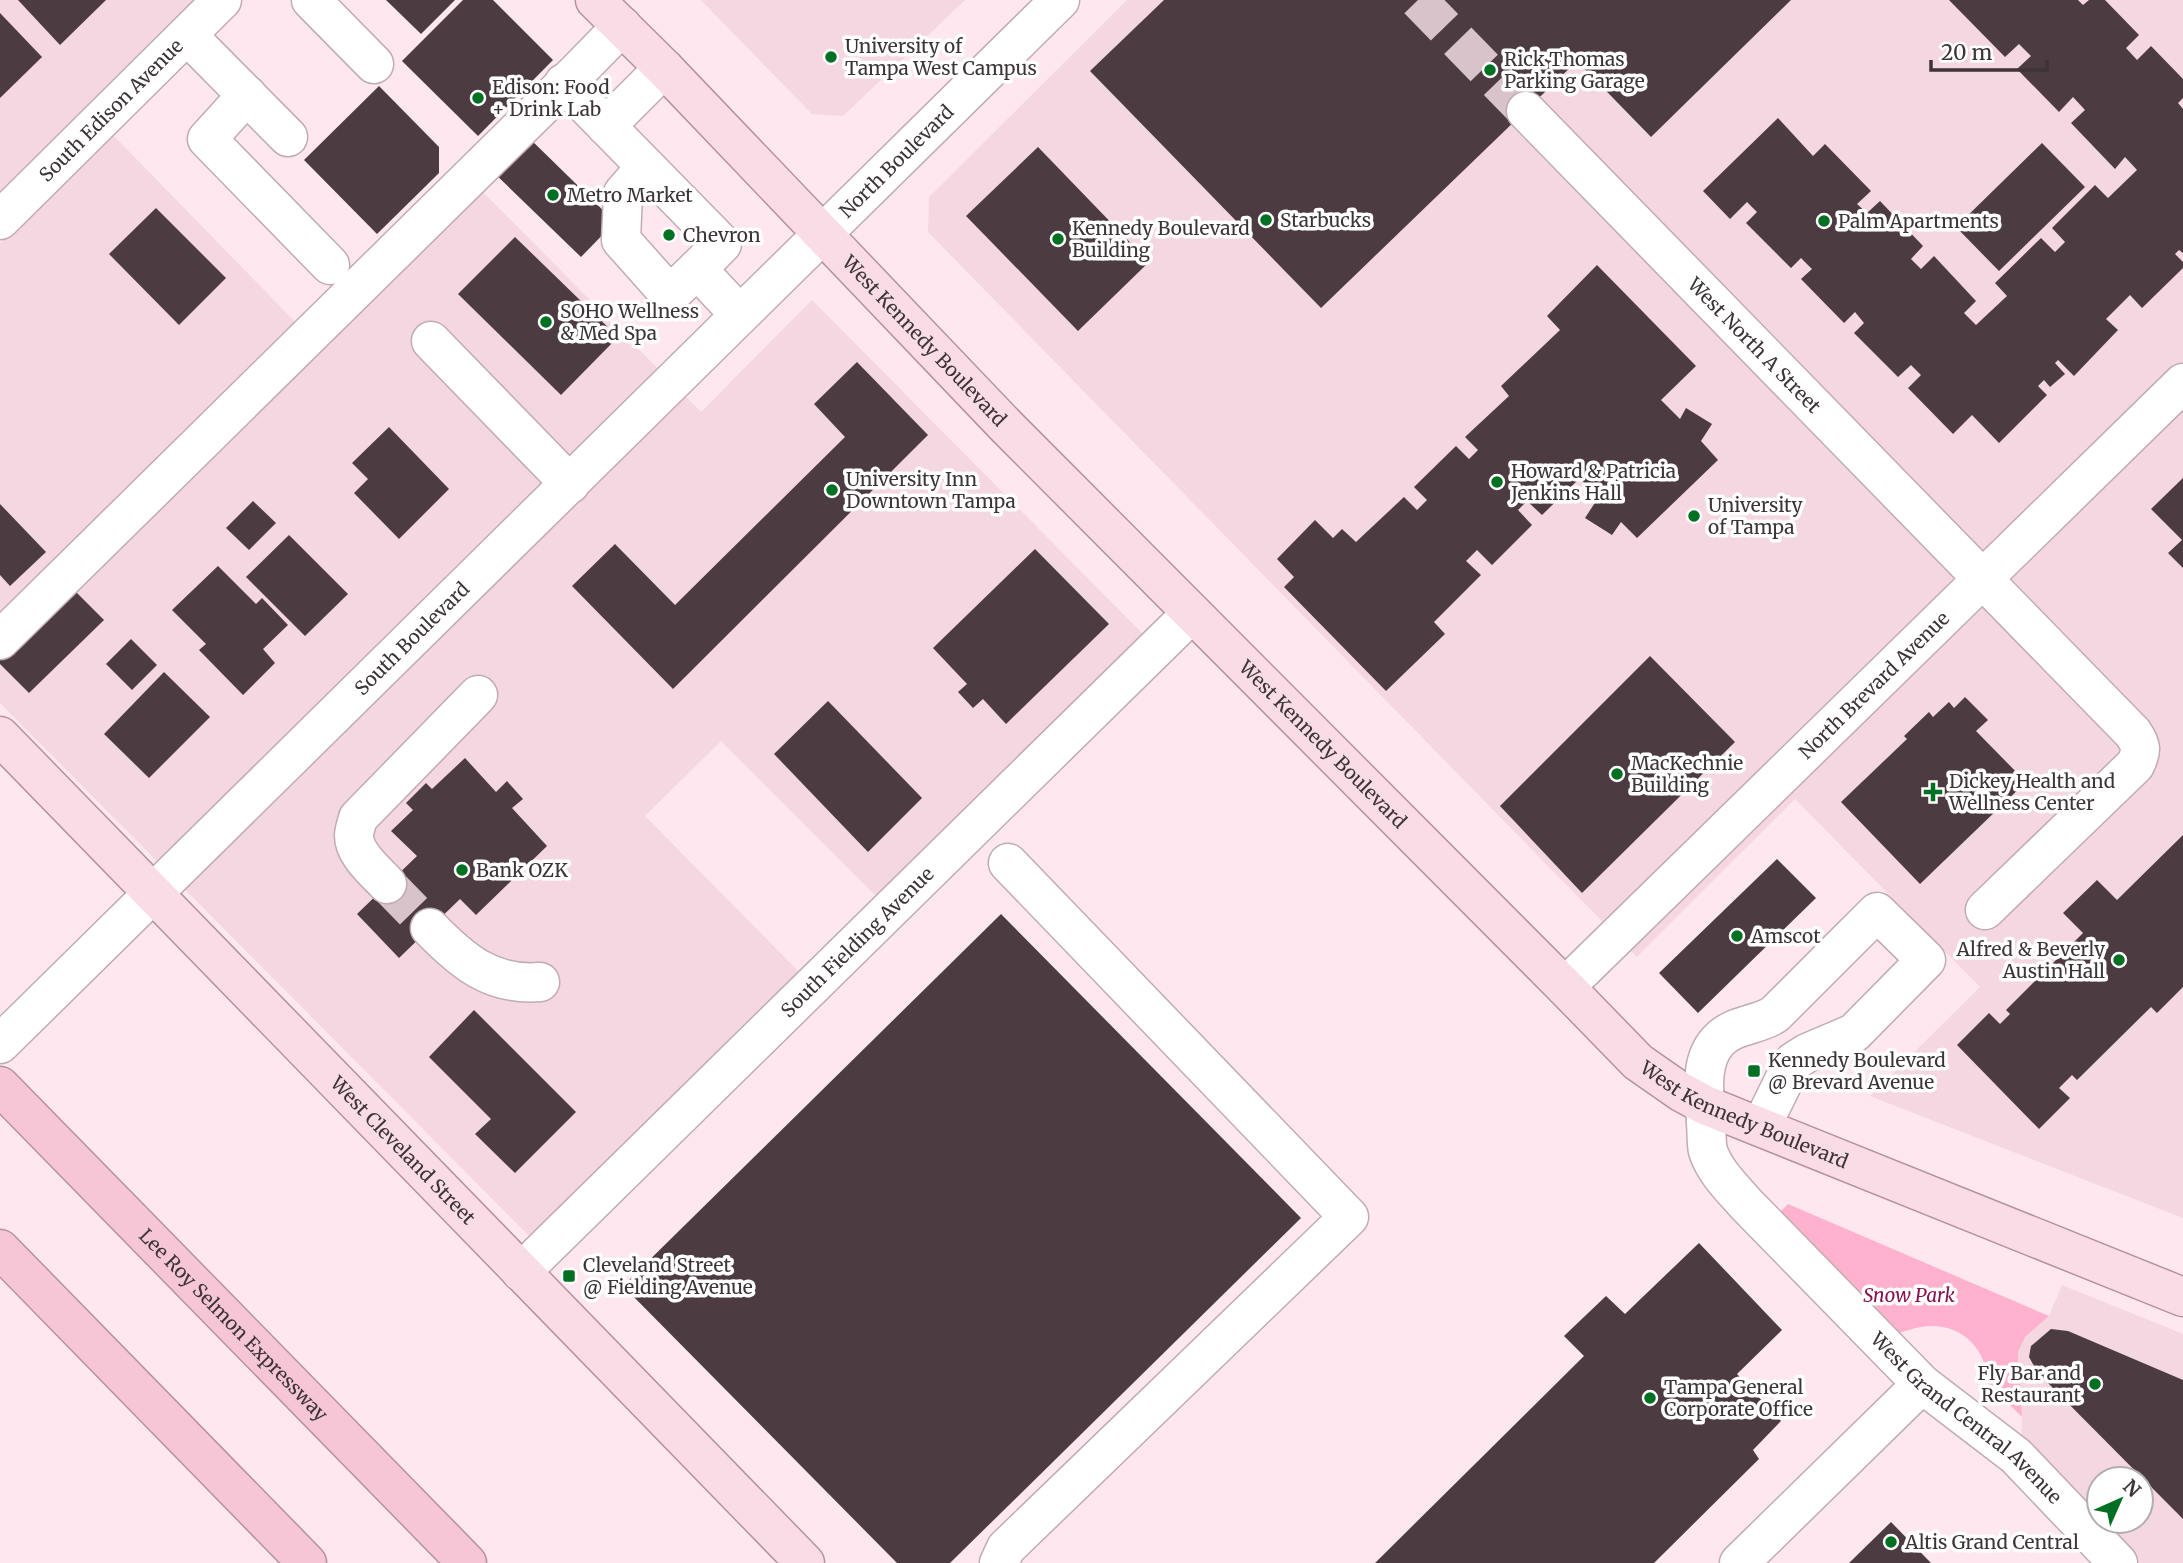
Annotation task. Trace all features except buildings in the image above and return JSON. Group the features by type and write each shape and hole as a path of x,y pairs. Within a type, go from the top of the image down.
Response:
{"highway":[{"name":"Lee Roy Selmon Expressway","path":"0,1086 467,1563"},
{"path":"0,1249 307,1563"}],"main road":[{"name":"West Kennedy Boulevard","path":"595,0 664,68 1006,426 1638,1062 1705,1105 2183,1297"},
{"name":"West Cleveland Street","path":"0,736 805,1563"}],"street":[{"name":"South Edison Avenue","path":"0,220 222,0"},
{"path":"312,0 374,64"},
{"name":"North Boulevard","path":"822,233 1060,0"},
{"path":"0,640 622,26"},
{"path":"187,35 288,137"},
{"path":"606,126 664,68"},
{"path":"564,83 722,244 670,295 621,240 623,193 646,167"},
{"path":"247,95 207,139 330,265"},
{"name":"West North A Street","path":"1526,111 2141,744 2141,753 2135,765 1985,910"},
{"name":"South Boulevard","path":"0,1044 822,233"},
{"path":"697,269 739,314"},
{"path":"431,341 570,484"},
{"name":"North Brevard Avenue","path":"1565,987 2183,383"},
{"name":"South Fielding Avenue","path":"521,1272 1192,612"},
{"path":"387,884 357,848 354,837 358,818 478,695"},
{"path":"999,1563 1006,1548 1349,1217 1008,863"},
{"name":"West Grand Central Avenue","path":"1761,1127 1793,1062 1807,1053 1854,1033 1926,960 1877,912 1776,1014 1737,1028 1717,1042 1705,1071 1708,1150 1722,1177 1922,1384 2016,1456 2118,1563"},
{"path":"430,928 468,964 487,974 512,982 540,982"},
{"path":"1739,1563 1922,1384"}],"shaded area":[{"path":"0,0 210,0 0,210"},
{"name":"University of Tampa West Campus","path":"701,0 965,0 843,116 812,114"},
{"name":"University of Tampa","path":"1127,0 2183,0 2183,1218 1870,1096 1980,987 1795,799 1637,957 928,232 929,197"},
{"path":"112,134 304,331 465,174 701,412 812,300 1143,634 881,901 721,741 645,816 802,975 535,1242 0,703 0,243"},
{"path":"2062,1285 2183,1334 2183,1563 2119,1563 2094,1535 2155,1535 2155,1465 2085,1465 2085,1526 2021,1455 2022,1417 2018,1352 2025,1337 2049,1316"}],"green space":[{"name":"Snow Park","path":"1788,1204 2049,1316 2025,1337 2018,1352 2022,1417 1988,1383 1982,1358 1968,1339 1958,1332 1934,1326 1918,1327 1899,1333 1780,1212"}],"tunnel":[{"path":"1418,0 1526,111"},
{"path":"387,884 430,928"}],"place":[{"name":"University of Tampa West Campus","path":"831,57"},
{"name":"Rick Thomas Parking Garage","path":"1490,70"},
{"name":"Edison: Food + Drink Lab","path":"478,98"},
{"name":"Metro Market","path":"553,195"},
{"name":"Starbucks","path":"1266,220"},
{"name":"Palm Apartments","path":"1824,221"},
{"name":"Chevron","path":"669,235"},
{"name":"Kennedy Boulevard Building","path":"1058,239"},
{"name":"SOHO Wellness & Med Spa","path":"546,322"},
{"name":"Howard & Patricia Jenkins Hall","path":"1497,482"},
{"name":"University Inn Downtown Tampa","path":"832,490"},
{"name":"University of Tampa","path":"1694,516"},
{"name":"MacKechnie Building","path":"1617,774"},
{"name":"Dickey Health and Wellness Center","path":"1933,792"},
{"name":"Bank OZK","path":"462,870"},
{"name":"Amscot","path":"1737,936"},
{"name":"Alfred & Beverly Austin Hall","path":"2119,960"},
{"name":"Kennedy Boulevard @ Brevard Avenue","path":"1754,1071"},
{"name":"Cleveland Street @ Fielding Avenue","path":"569,1276"},
{"name":"Fly Bar and Restaurant","path":"2095,1384"},
{"name":"Tampa General Corporate Office","path":"1650,1398"},
{"name":"Altis Grand Central","path":"1891,1542"}]}
